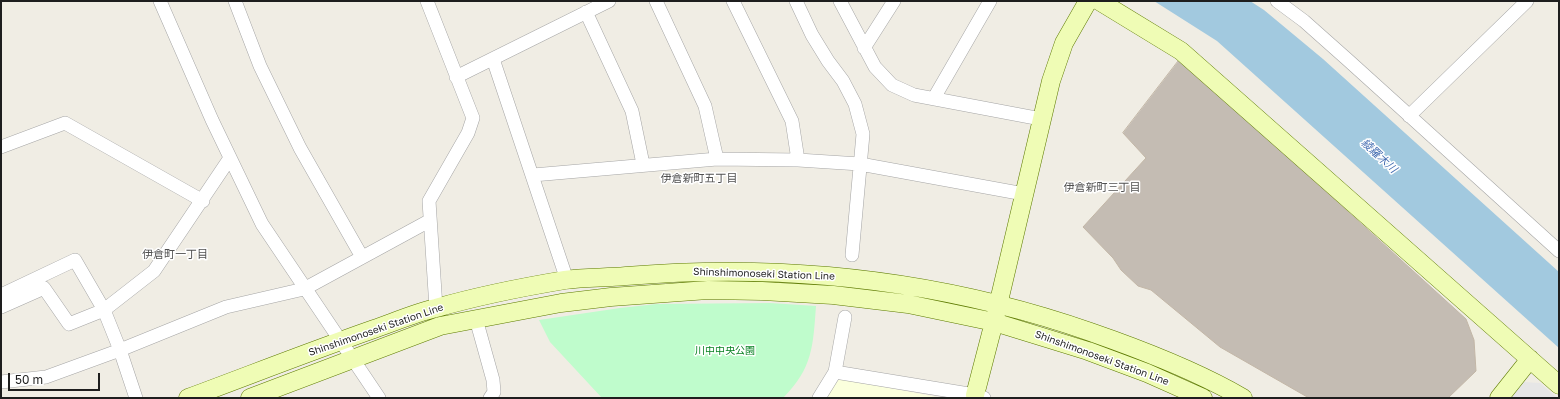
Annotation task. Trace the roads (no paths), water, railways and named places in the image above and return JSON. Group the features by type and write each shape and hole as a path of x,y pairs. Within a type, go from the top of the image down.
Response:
{"main road":[{"path":"980,396 998,303 1041,119 1064,43 1088,1"},
{"path":"1099,1 1181,51 1559,385"},
{"name":"Shinshimonoseki Station Line","path":"188,398 341,340 436,308 567,280 704,271 812,274 878,280 929,288 998,303 1084,329 1139,349 1188,370 1243,398"},
{"name":"Shinshimonoseki Station Line","path":"250,398 440,326 561,303 611,297 708,290 833,295 908,304 994,322 1088,351 1148,373 1203,398"},
{"path":"1499,398 1530,359"}],"street":[{"path":"160,1 230,158 262,224 304,290 341,340 352,359 379,398"},
{"path":"235,1 260,66 300,148 362,257"},
{"path":"427,1 473,118 468,133 429,201 428,221 436,308"},
{"path":"456,77 609,1"},
{"path":"656,1 705,106 717,159"},
{"path":"733,1 792,122 798,160"},
{"path":"796,1 812,35 828,61 843,81 855,104 862,134 852,255"},
{"path":"840,1 875,67 892,86 914,95 1041,119"},
{"path":"864,48 894,1"},
{"path":"934,98 990,1"},
{"path":"1278,1 1304,21 1559,251"},
{"path":"1409,116 1527,1"},
{"path":"586,12 632,110 643,164"},
{"path":"493,59 567,280"},
{"path":"1,147 65,123 202,200"},
{"path":"1,307 44,288 69,324 104,310 154,271 230,158"},
{"path":"533,175 643,164 717,159 798,160 860,164 1024,194"},
{"path":"1,382 46,377 120,350 226,307 304,290 428,221"},
{"path":"1,295 75,260 104,310 120,350 136,398"},
{"path":"819,398 835,372 845,317"},
{"path":"476,319 493,380 494,392 490,398"},
{"path":"835,372 980,396"}],"water":[{"name":"綾羅木川","path":"1154,1 1250,1 1264,10 1323,59 1559,272 1559,348 1217,41"}],"district":[{"name":"伊倉新町五丁目","path":"699,179"},
{"name":"伊倉新町三丁目","path":"1102,188"},
{"name":"伊倉町一丁目","path":"175,255"}],"park label":[{"name":"川中中央公園","path":"725,351"}]}
